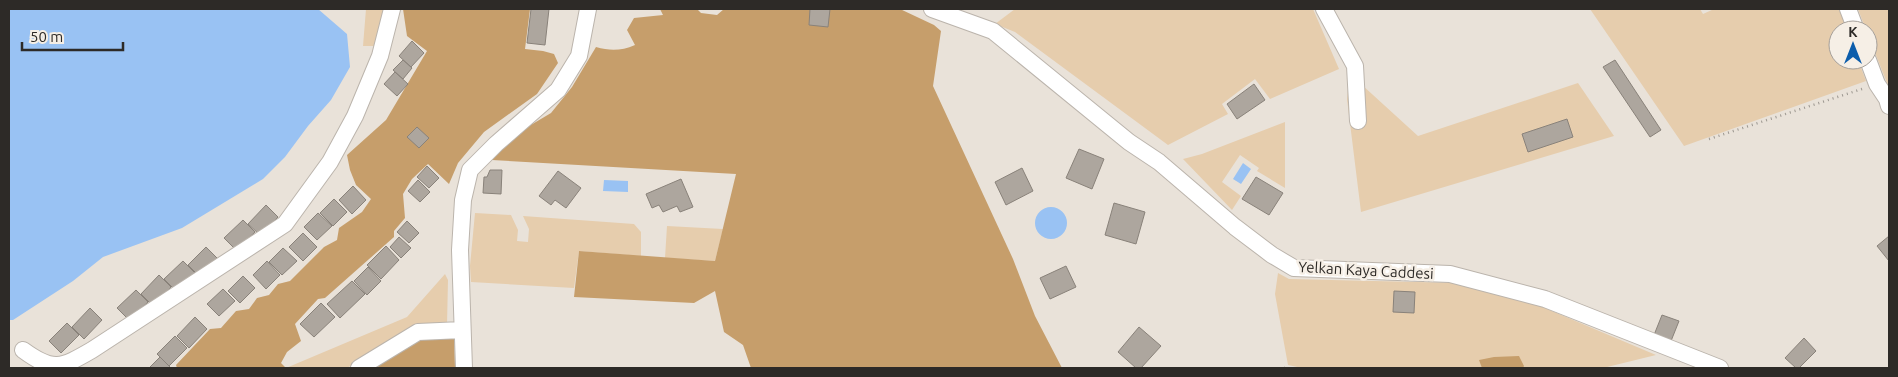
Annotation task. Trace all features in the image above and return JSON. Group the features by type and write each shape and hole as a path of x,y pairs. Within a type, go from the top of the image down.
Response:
{"street":[{"path":"23,350 39,362 53,366 71,363 285,224 330,162 355,116 380,56 392,9"},
{"path":"464,368 460,250 463,200 470,170 496,144 558,90 579,56 588,9"},
{"name":"Yelkan Kaya Caddesi","path":"932,9 993,31 1129,142 1159,162 1235,227 1272,255 1294,268 1450,274 1545,299 1720,368"},
{"path":"1324,9 1355,66 1358,121"},
{"path":"1872,70 1889,106"},
{"path":"359,368 418,332 462,330"}],"path":[{"path":"1709,140 1877,84"}],"shaded area":[{"path":"366,9 388,9 379,46 363,46"},
{"path":"403,9 530,9 525,49 554,54 558,63 537,94 484,132 458,163 449,184 428,164 412,179 403,194 405,218 394,231 394,237 325,298 318,299 295,324 301,341 287,352 281,363 286,368 177,368 176,365 210,329 221,328 236,311 249,309 257,298 269,295 278,284 290,281 324,247 337,240 339,228 362,212 371,199 356,185 347,155 386,120 427,51 407,36"},
{"path":"660,9 697,9 701,13 717,15 724,9 900,9 934,25 941,31 933,86 1013,259 1035,316 1062,368 751,368 743,345 724,332 715,291 694,303 574,297 579,251 715,261 736,174 492,160 519,132 551,113 572,87 596,47 616,50 635,45 627,30 634,18 663,15"},
{"path":"1015,9 1313,9 1339,69 1270,99 1255,79 1222,104 1228,114 1168,145 1015,32 995,24"},
{"path":"1590,9 1700,9 1703,14 1714,9 1839,9 1843,20 1828,20 1828,70 1862,70 1866,81 1684,146"},
{"path":"1858,9 1889,9 1889,88 1878,60 1878,20 1862,20"},
{"path":"1350,74 1418,136 1578,83 1614,136 1361,212 1347,99"},
{"path":"1285,122 1285,188 1257,171 1259,168 1240,155 1222,182 1241,196 1232,210 1183,159 1202,154"},
{"path":"475,213 511,215 518,230 517,241 528,242 529,229 523,216 634,224 641,232 641,256 579,251 574,288 471,282 470,266"},
{"path":"667,226 723,229 715,261 665,258"},
{"path":"1278,273 1289,279 1459,283 1540,306 1656,355 1603,368 1302,368 1288,365 1275,294"},
{"path":"445,274 448,280 447,325 415,328 347,368 286,368 407,317"},
{"path":"454,336 455,368 371,368 418,339"},
{"path":"1519,356 1524,366 1523,368 1482,368 1479,360 1494,357"}],"water":[{"path":"9,9 318,9 347,34 350,67 331,100 308,126 285,157 263,179 182,228 103,257 73,281 13,320 9,320"},
{"path":"1243,163 1251,169 1241,184 1233,179"},
{"path":"604,180 628,181 628,192 603,191"},
{"path":"1051,207 1057,208 1062,212 1066,217 1066,229 1062,234 1057,238 1051,239 1045,238 1040,234 1036,229 1035,223 1036,217 1040,212 1045,208"}],"building":[{"path":"531,9 549,9 545,45 527,43"},
{"path":"810,9 830,9 828,27 809,25"},
{"path":"412,41 424,53 411,67 399,56"},
{"path":"403,60 412,68 403,79 393,70"},
{"path":"1615,60 1661,130 1650,137 1603,67"},
{"path":"395,72 408,84 397,96 384,84"},
{"path":"1254,84 1265,100 1237,119 1227,104"},
{"path":"1567,119 1573,137 1528,152 1522,134"},
{"path":"417,127 429,138 419,148 407,137"},
{"path":"1079,149 1104,159 1092,189 1066,178"},
{"path":"427,166 439,178 429,188 417,177"},
{"path":"1022,168 1033,191 1006,205 995,182"},
{"path":"490,170 502,170 501,194 483,193 484,177 487,177"},
{"path":"558,171 581,188 566,208 555,200 551,205 539,196"},
{"path":"1256,177 1283,193 1269,215 1242,199"},
{"path":"681,179 693,207 680,212 677,206 663,212 659,205 652,208 646,194"},
{"path":"418,180 430,192 420,202 408,191"},
{"path":"353,186 366,200 352,214 339,200"},
{"path":"334,199 347,212 333,226 320,213"},
{"path":"1114,203 1145,212 1136,244 1105,235"},
{"path":"266,205 278,217 260,235 248,224"},
{"path":"318,213 332,226 317,240 304,227"},
{"path":"243,220 255,232 236,250 224,238"},
{"path":"407,221 419,233 409,243 397,232"},
{"path":"303,233 317,247 303,261 289,247"},
{"path":"1889,236 1889,261 1877,246"},
{"path":"399,237 411,248 401,258 390,247"},
{"path":"386,246 399,260 381,279 367,265"},
{"path":"206,247 218,259 200,277 188,265"},
{"path":"283,248 297,261 282,275 269,262"},
{"path":"183,261 195,273 176,291 164,279"},
{"path":"267,261 280,275 266,289 253,275"},
{"path":"1066,266 1076,287 1050,299 1040,278"},
{"path":"368,267 381,281 367,295 354,281"},
{"path":"159,275 171,287 153,306 141,294"},
{"path":"243,276 255,288 240,303 228,291"},
{"path":"352,281 365,294 340,318 327,304"},
{"path":"223,289 235,301 219,316 207,304"},
{"path":"136,290 148,302 129,320 117,308"},
{"path":"1394,291 1415,292 1414,313 1393,312"},
{"path":"321,303 335,317 314,337 300,324"},
{"path":"90,308 102,320 84,339 72,327"},
{"path":"1662,315 1679,321 1671,341 1654,335"},
{"path":"195,317 207,329 189,348 177,336"},
{"path":"67,323 79,335 61,353 49,341"},
{"path":"1139,327 1161,346 1141,368 1136,368 1118,352"},
{"path":"175,336 187,348 169,366 157,354"},
{"path":"1804,338 1816,351 1799,368 1796,368 1785,358"},
{"path":"160,357 171,368 149,368"}]}
